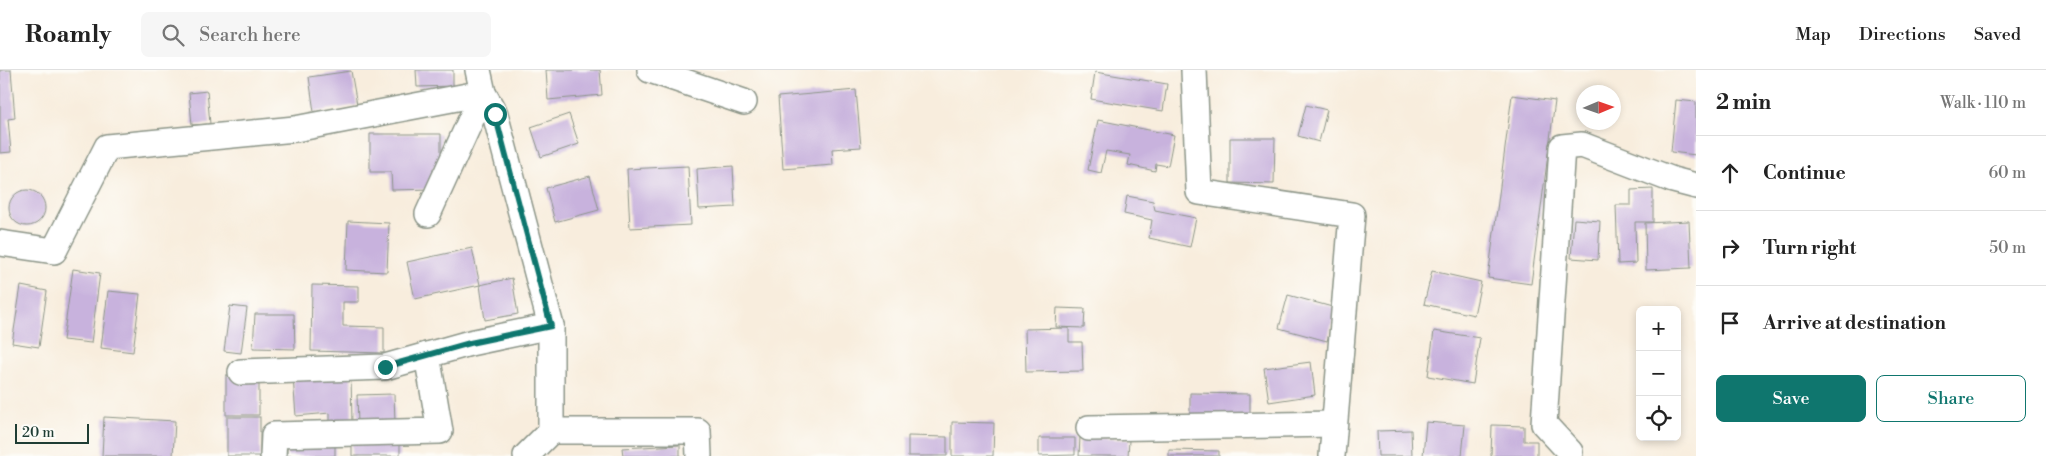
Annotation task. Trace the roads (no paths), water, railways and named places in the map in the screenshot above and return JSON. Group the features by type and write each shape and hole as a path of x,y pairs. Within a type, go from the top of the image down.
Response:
{"street":[{"path":"650,70 744,102"},
{"path":"1194,70 1199,192 1352,215 1332,456"},
{"path":"428,214 481,81"},
{"path":"0,244 54,251 107,147 295,129 481,81"},
{"path":"481,81 495,114 551,326 551,431"},
{"path":"1570,452 1544,424 1562,147 1582,145 1673,180 1696,186"},
{"path":"241,372 385,367 470,343 551,326"},
{"path":"273,456 274,435 440,430 427,355"},
{"path":"1089,428 1334,424"},
{"path":"526,456 551,431 698,431 699,456"}]}
